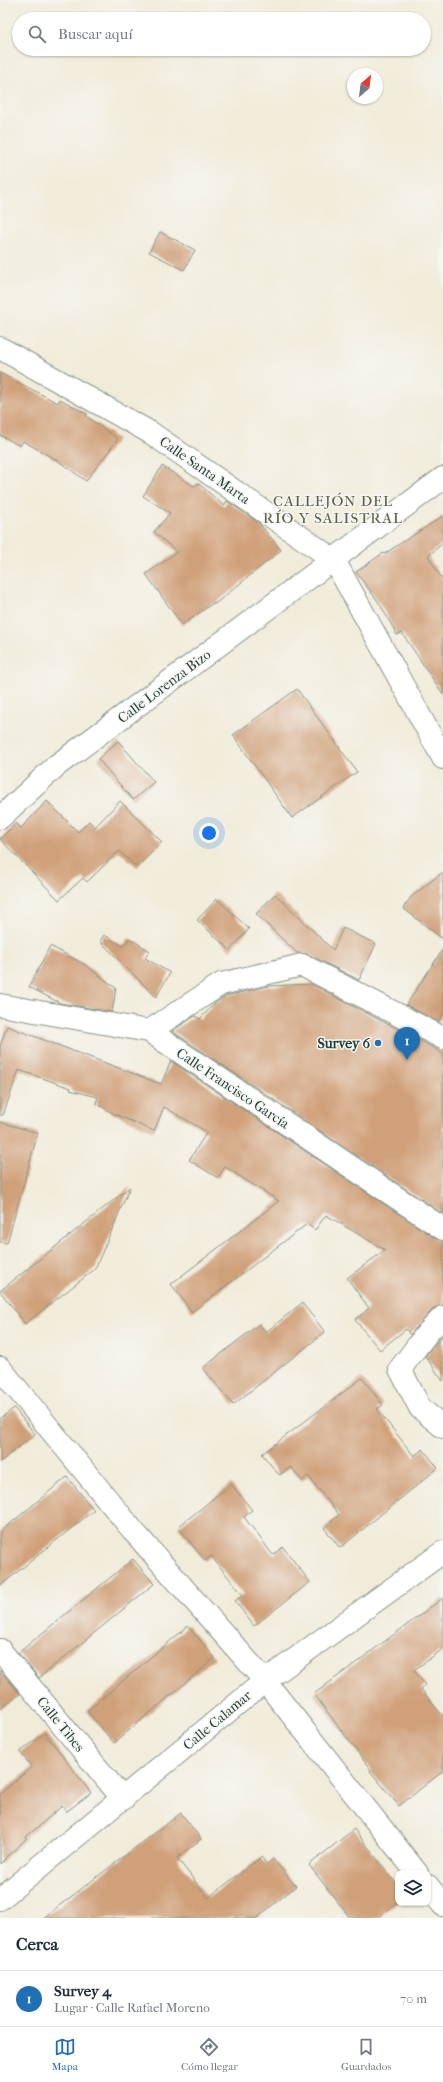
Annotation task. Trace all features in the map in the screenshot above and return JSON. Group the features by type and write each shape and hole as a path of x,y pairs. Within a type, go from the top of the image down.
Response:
{"street":[{"name":"Calle Santa Marta","path":"0,348 151,433 334,560 443,758"},
{"name":"Calle Lorenza Bizo","path":"0,818 56,766 443,478"},
{"path":"149,1032 221,984 302,965 443,1038"},
{"name":"Calle Francisco García","path":"0,1005 149,1032 443,1229"},
{"path":"443,1317 428,1332 400,1369 420,1408 443,1427"},
{"path":"0,1368 135,1533 265,1681 415,1870"},
{"name":"Calle Calamar","path":"0,1899 265,1681 443,1552"},
{"name":"Calle Tibes","path":"0,1650 123,1799"},
{"path":"431,1890 443,1905"}],"building":[{"path":"160,232 195,250 184,270 149,252"},
{"path":"0,373 58,403 60,399 87,414 86,416 118,439 86,481 60,462 23,441 20,446 0,435"},
{"path":"162,466 194,486 198,483 224,506 227,501 258,522 281,550 215,604 213,603 182,625 146,574 177,552 154,532 170,513 143,496"},
{"path":"443,516 443,543 428,556 443,580 443,694 402,633 397,635 380,604 356,572 383,553 384,554"},
{"path":"297,689 357,772 292,818 233,735"},
{"path":"118,741 154,782 133,800 98,759"},
{"path":"47,801 78,832 89,821 95,827 120,801 162,842 137,867 119,851 87,882 83,878 59,900 0,839 16,823 21,828"},
{"path":"443,872 443,939 403,908 411,897"},
{"path":"275,894 333,950 343,928 376,944 359,980 308,954 297,953 256,914"},
{"path":"217,899 249,929 230,950 197,920"},
{"path":"104,935 123,946 129,938 150,951 145,958 170,973 156,997 100,941"},
{"path":"50,946 84,964 116,988 112,1012 60,1003 29,987"},
{"path":"443,949 443,1014 438,1022 406,1005"},
{"path":"311,984 443,1053 443,1214 172,1031 195,1016 200,1019 214,1004 226,996 269,986"},
{"path":"7,1026 161,1084 171,1061 436,1239 443,1241 443,1305 434,1308 410,1335 406,1329 380,1350 355,1320 369,1308 347,1278 385,1250 326,1215 315,1230 307,1224 192,1312 171,1284 279,1201 225,1167 218,1178 189,1160 207,1132 164,1107 154,1131 112,1113 96,1103 98,1097 70,1090 71,1088 19,1070 3,1115 0,1115 0,1046"},
{"path":"0,1122 38,1133 7,1243 0,1242"},
{"path":"130,1187 95,1269 25,1324 0,1291"},
{"path":"302,1303 325,1332 233,1405 203,1368 259,1324 266,1332"},
{"path":"443,1335 443,1381 425,1356"},
{"path":"362,1378 383,1405 377,1409 414,1456 423,1449 438,1468 340,1548 324,1528 339,1515 308,1476 302,1481 291,1467 279,1475 262,1454"},
{"path":"14,1408 35,1434 0,1462 0,1419"},
{"path":"67,1477 94,1510 0,1586 0,1532"},
{"path":"231,1484 252,1510 244,1517 273,1555 283,1547 310,1582 254,1626 235,1601 243,1595 211,1556 205,1561 178,1527"},
{"path":"133,1559 154,1584 39,1678 18,1653"},
{"path":"443,1598 443,1649 414,1670 425,1685 421,1689 443,1716 443,1771 399,1806 370,1771 371,1770 314,1694"},
{"path":"188,1626 215,1658 114,1743 87,1711"},
{"path":"0,1670 20,1694 0,1709"},
{"path":"45,1733 91,1793 66,1812 62,1806 26,1837 27,1838 0,1864 0,1794 32,1767 20,1752"},
{"path":"181,1813 201,1839 177,1858 208,1898 261,1857 267,1864 273,1859 296,1886 257,1918 43,1918"},
{"path":"354,1829 395,1882 395,1904 377,1918 350,1918 309,1865"}],"place":[{"name":"Survey 6","path":"378,1043"},
{"name":"Survey 4","path":"407,1060"}],"district":[{"name":"CALLEJÓN DEL RÍO Y SALISTRAL","path":"333,510"}]}
